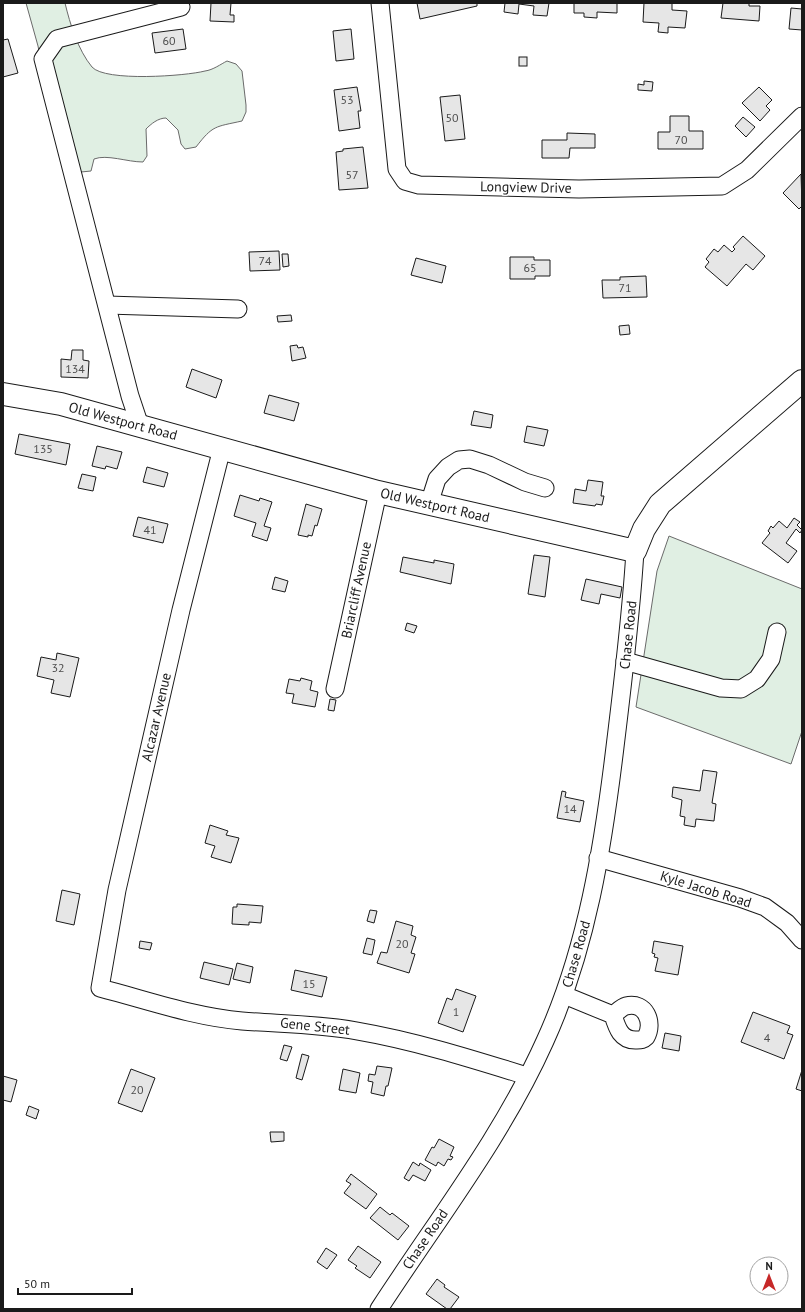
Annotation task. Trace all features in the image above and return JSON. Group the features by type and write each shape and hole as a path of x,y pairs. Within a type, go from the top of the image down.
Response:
{"main road":[{"path":"635,552 644,529 660,504 802,381"},
{"name":"Old Westport Road","path":"3,394 61,404 378,492 635,552"}],"street":[{"name":"Longview Drive","path":"380,3 397,169 405,180 419,185 579,189 722,186 747,170 802,116"},
{"path":"140,426 130,396 43,59 57,39 181,7"},
{"path":"107,305 238,309"},
{"name":"Alcazar Avenue","path":"100,988 118,884 181,610 222,448"},
{"path":"429,504 437,479 448,467 460,460 470,459 489,465 525,482 545,488"},
{"name":"Briarcliff Avenue","path":"335,689 378,492"},
{"name":"Chase Road","path":"379,1309 476,1165 515,1100 545,1042 564,995 583,931 608,801 631,610 635,552"},
{"path":"625,661 721,688 741,689 757,679 771,659 777,632"},
{"name":"Kyle Jacob Road","path":"598,858 740,898 765,907 787,923 802,940"},
{"name":"Gene Street","path":"100,988 188,1012 242,1021 296,1023 357,1031 444,1052 527,1076"},
{"path":"564,995 613,1015"}],"green space":[{"path":"26,3 65,3 72,28 83,53 92,67 100,72 112,75 128,76 181,75 208,70 227,61 236,64 242,71 246,105 246,112 242,121 215,128 207,134 196,147 185,149 181,144 178,130 166,118 160,119 152,123 146,129 147,156 143,162 105,157 94,159 91,171 81,172 52,119 38,46"},
{"path":"669,536 802,589 802,731 791,764 636,707 657,571"}],"building":[{"path":"211,3 231,3 230,15 234,15 234,22 210,21"},
{"path":"417,3 477,3 477,6 420,19"},
{"path":"505,3 549,3 547,16 533,15 534,6 519,4 518,14 504,12"},
{"path":"574,3 617,3 617,13 597,12 597,18 584,17 584,13 574,13"},
{"path":"644,3 672,3 672,10 687,11 685,28 668,27 668,33 658,32 659,23 643,22"},
{"path":"723,3 749,3 749,6 760,6 759,21 721,18"},
{"path":"791,8 802,9 802,30 789,29"},
{"path":"183,29 186,49 155,53 152,33"},
{"path":"351,29 354,59 336,61 333,31"},
{"path":"8,39 18,73 3,77 3,40"},
{"path":"519,57 527,57 527,66 519,66"},
{"path":"644,81 653,82 652,91 638,90 638,84 644,85"},
{"path":"357,87 361,111 358,111 360,128 339,131 334,90"},
{"path":"759,87 772,100 766,106 770,110 760,121 742,103"},
{"path":"460,95 465,139 445,141 440,97"},
{"path":"670,116 689,116 689,131 703,131 703,149 658,149 658,132 670,132"},
{"path":"743,117 755,127 746,137 735,126"},
{"path":"567,133 595,134 595,148 570,148 569,158 542,158 542,140 567,140"},
{"path":"363,147 368,188 339,190 336,152 343,151 343,149"},
{"path":"801,174 802,206 799,209 783,193"},
{"path":"743,236 765,256 753,270 746,264 727,286 705,267 709,262 706,259 714,249 718,252 724,245 732,252 735,249 733,247"},
{"path":"279,251 280,270 250,271 249,252"},
{"path":"282,254 288,254 289,266 283,267"},
{"path":"510,257 534,257 534,260 550,260 550,276 535,276 535,279 510,279"},
{"path":"416,258 446,266 442,283 411,275"},
{"path":"646,276 647,297 603,298 602,280 620,280 620,277"},
{"path":"291,315 292,321 278,322 277,316"},
{"path":"629,325 630,334 620,335 619,326"},
{"path":"297,345 298,348 303,347 306,358 292,361 290,346"},
{"path":"72,350 83,350 83,360 89,361 88,378 61,377 61,359 71,360"},
{"path":"192,369 222,380 216,398 186,387"},
{"path":"269,395 299,403 294,421 264,413"},
{"path":"474,411 493,415 491,428 471,425"},
{"path":"527,426 548,430 544,446 524,442"},
{"path":"19,434 70,444 66,465 15,454"},
{"path":"97,446 122,452 117,469 106,466 105,469 92,466"},
{"path":"147,467 168,473 164,487 143,482"},
{"path":"82,474 96,477 93,491 78,488"},
{"path":"588,480 603,482 601,496 604,496 602,505 596,504 595,506 573,503 575,489 586,491"},
{"path":"240,495 259,501 260,498 272,502 264,526 271,528 267,541 252,536 256,523 234,516"},
{"path":"306,504 322,509 317,526 315,525 312,536 308,535 308,537 298,535"},
{"path":"138,517 168,524 163,543 133,536"},
{"path":"794,518 800,522 797,525 802,530 800,533 796,529 786,543 797,551 788,563 762,543 770,533 768,531 771,526 773,528 779,521 787,528"},
{"path":"534,555 550,557 545,597 528,594"},
{"path":"403,557 434,563 434,560 454,564 451,584 400,572"},
{"path":"275,577 288,581 285,592 272,589"},
{"path":"586,579 622,587 620,598 601,594 599,604 581,600"},
{"path":"407,623 417,626 414,633 405,630"},
{"path":"57,653 79,658 70,697 51,693 54,680 37,676 41,657 56,660"},
{"path":"301,678 312,681 310,690 318,692 315,707 292,703 294,694 286,693 289,679 300,681"},
{"path":"330,699 336,700 334,711 328,710"},
{"path":"703,770 717,772 712,803 716,804 714,821 696,819 695,827 684,825 685,817 680,816 682,800 672,797 673,787 700,791"},
{"path":"562,791 566,792 565,797 584,801 580,822 557,818"},
{"path":"210,825 228,831 226,835 239,838 231,863 211,857 215,846 205,843"},
{"path":"62,890 80,894 74,925 56,921"},
{"path":"237,904 263,906 261,923 249,922 249,925 232,924 233,907 237,907"},
{"path":"370,910 377,911 374,923 367,921"},
{"path":"396,921 413,926 411,935 416,937 411,953 415,954 409,973 377,963 381,952 387,953"},
{"path":"367,938 375,940 372,955 363,953"},
{"path":"140,941 152,943 150,950 139,948"},
{"path":"654,941 683,946 678,975 655,971 658,958 654,957 655,954 652,953"},
{"path":"204,962 233,969 229,985 200,978"},
{"path":"237,963 253,967 250,983 233,979"},
{"path":"295,970 327,977 322,997 291,990"},
{"path":"456,989 476,996 463,1032 438,1023 447,998 452,1000"},
{"path":"753,1012 790,1026 787,1033 793,1035 784,1059 741,1042"},
{"path":"665,1033 681,1036 679,1051 662,1048"},
{"path":"284,1045 292,1047 287,1061 280,1059"},
{"path":"302,1054 309,1056 302,1080 296,1078"},
{"path":"377,1066 392,1068 384,1096 371,1093 373,1082 368,1081 369,1074 375,1075"},
{"path":"131,1069 155,1078 142,1112 118,1103"},
{"path":"343,1069 360,1073 356,1093 339,1090"},
{"path":"802,1070 802,1091 796,1089"},
{"path":"3,1076 17,1080 11,1102 3,1100"},
{"path":"29,1106 39,1110 36,1119 26,1115"},
{"path":"270,1132 284,1132 284,1141 271,1142"},
{"path":"439,1139 454,1147 450,1156 453,1157 451,1160 448,1159 444,1166 438,1162 436,1166 425,1160 432,1147 434,1148"},
{"path":"413,1162 419,1166 420,1163 431,1170 425,1181 413,1175 409,1181 404,1178"},
{"path":"351,1174 377,1194 366,1209 344,1193 351,1184 346,1181"},
{"path":"380,1207 390,1215 392,1213 409,1226 398,1240 370,1218"},
{"path":"358,1246 381,1262 370,1278 355,1268 357,1266 348,1260"},
{"path":"326,1248 337,1255 327,1269 317,1262"},
{"path":"437,1279 445,1285 444,1287 459,1297 450,1309 447,1309 426,1294"}]}
